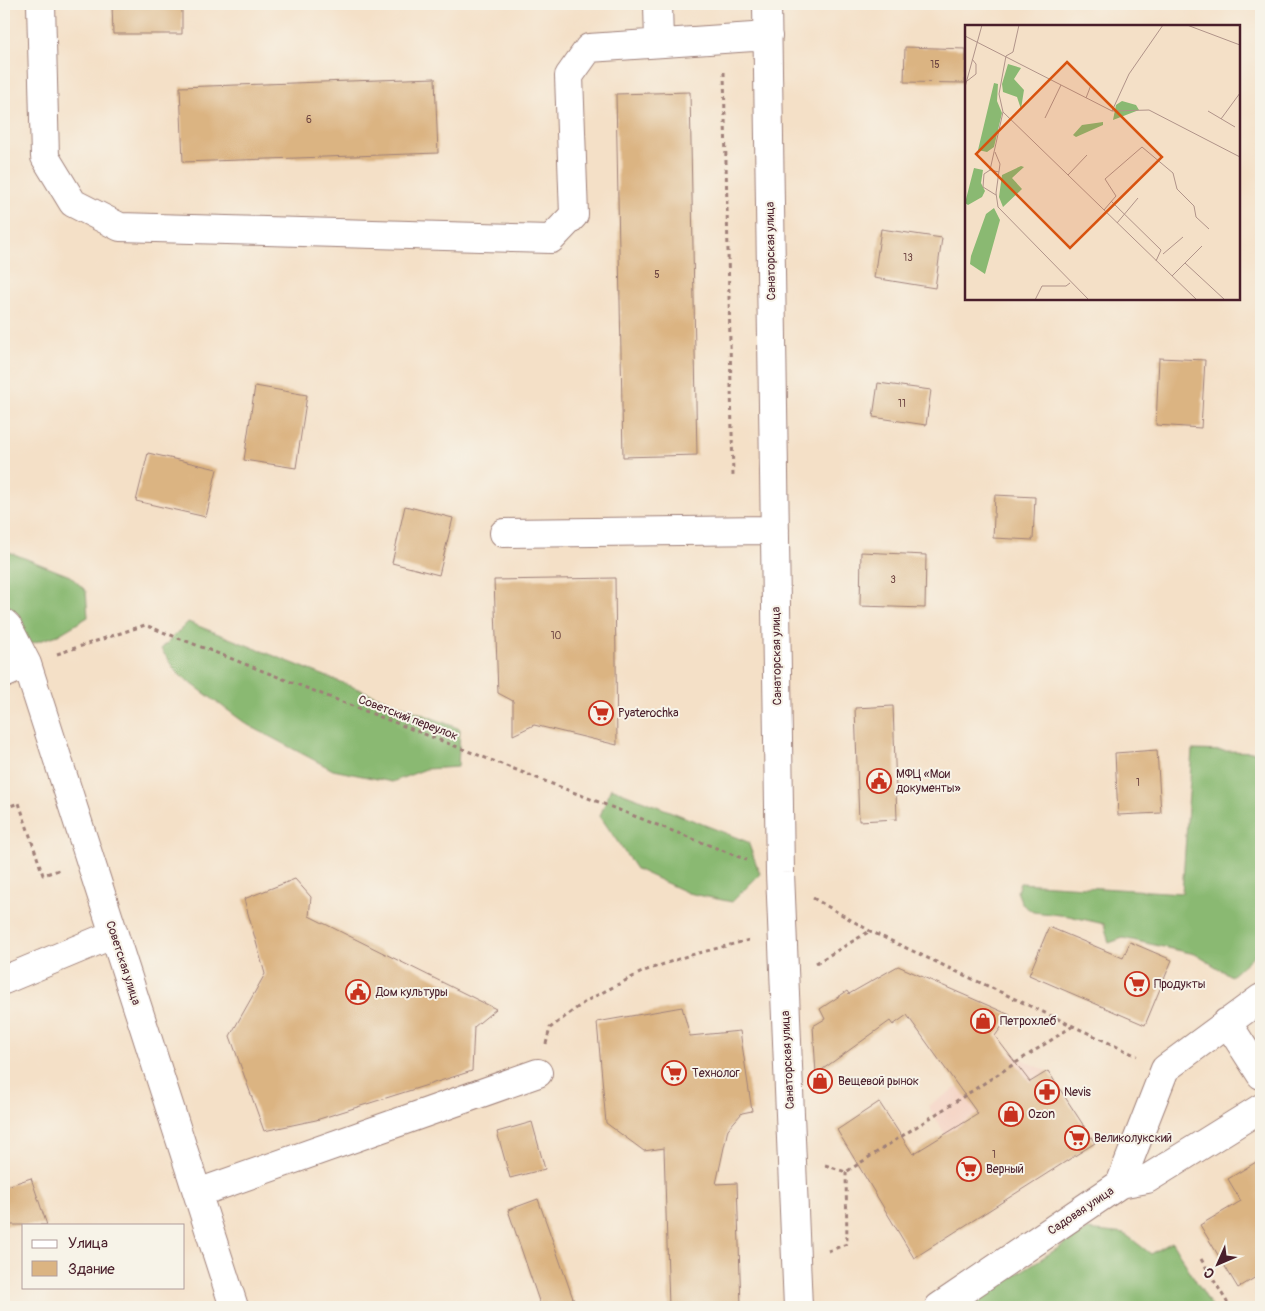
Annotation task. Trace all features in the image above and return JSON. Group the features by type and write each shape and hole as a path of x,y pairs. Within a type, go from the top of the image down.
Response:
{"street":[{"path":"41,4 45,157 73,203 120,227 551,239 574,215 568,76 589,48 768,36"},
{"path":"658,4 659,42"},
{"name":"Санаторская улица","path":"767,4 780,873 798,1307"},
{"path":"504,533 775,530"},
{"name":"Советская улица","path":"4,623 8,627 15,669 90,859 234,1307"},
{"path":"4,980 114,934"},
{"path":"1165,1069 1261,998"},
{"path":"1227,1022 1261,1075"},
{"name":"Садовая улица","path":"939,1307 1120,1184 1165,1069"},
{"path":"198,1193 538,1073"},
{"path":"1120,1184 1147,1179 1261,1108"}],"path":[{"path":"723,39 733,476"},
{"name":"Советский переулок","path":"15,669 145,625 780,873 806,894 870,931 1165,1069"},
{"path":"4,808 19,803 43,875 90,859"},
{"path":"784,982 870,931"},
{"path":"538,1073 550,1028 586,1001 644,971 687,956 782,932"},
{"path":"846,1172 1073,1026"},
{"path":"793,1155 846,1172"},
{"path":"796,1264 847,1244 846,1172"},
{"path":"1201,1259 1230,1307"}],"shaded area":[{"path":"1009,1054 1048,1071 945,1134 928,1106"}],"green space":[{"path":"4,550 70,576 86,591 88,617 58,635 4,652"},
{"path":"188,622 460,729 458,767 426,769 392,782 333,770 248,725 177,673 161,649"},
{"path":"1192,750 1261,752 1261,949 1231,976 1195,954 1123,938 1109,943 1104,924 1069,916 1033,912 1022,904 1017,891 1020,883 1182,893"},
{"path":"611,788 748,842 760,874 732,902 688,893 636,869 600,816"},
{"path":"1087,1230 1125,1234 1151,1254 1172,1242 1212,1307 964,1307"}],"building":[{"path":"112,4 182,4 182,34 113,34"},
{"path":"905,47 965,49 965,83 904,82"},
{"path":"435,78 438,153 183,162 180,87"},
{"path":"690,92 697,455 623,457 616,94"},
{"path":"881,229 942,238 935,288 874,278"},
{"path":"1159,358 1205,360 1201,428 1156,425"},
{"path":"878,383 931,390 926,425 873,417"},
{"path":"255,386 307,395 296,468 244,460"},
{"path":"148,453 217,469 206,517 136,501"},
{"path":"995,495 1035,497 1033,540 993,538"},
{"path":"405,506 453,518 439,575 392,563"},
{"path":"861,552 926,555 925,608 860,606"},
{"path":"615,578 617,745 534,725 513,735 513,701 498,693 494,580"},
{"path":"893,706 897,819 859,821 855,708"},
{"path":"1157,750 1161,813 1118,815 1115,753"},
{"name":"Дом культуры","path":"295,879 311,897 309,916 496,1009 474,1027 472,1071 316,1120 264,1131 230,1036 265,974 244,899"},
{"path":"1049,927 1123,958 1130,942 1172,960 1145,1025 1029,975"},
{"path":"898,966 1010,1015 995,1036 1030,1082 1048,1071 1095,1143 914,1258 837,1130 879,1102 913,1154 978,1114 907,1015 893,1025 890,1021 816,1074 813,1026 825,1019 820,1009 847,991 849,994"},
{"name":"Технолог","path":"682,1007 690,1036 740,1031 752,1111 742,1113 728,1129 716,1184 737,1183 741,1306 669,1307 664,1148 644,1151 606,1123 597,1022"},
{"path":"532,1122 545,1169 510,1178 497,1132"},
{"path":"1261,1159 1261,1274 1238,1288 1200,1225 1241,1201 1228,1179"},
{"path":"31,1178 47,1224 4,1225 4,1187"},
{"path":"538,1199 576,1307 541,1307 508,1210"}],"place":[{"name":"Pyaterochka","path":"601,713"},
{"name":"МФЦ «Мои документы»","path":"879,781"},
{"name":"Продукты","path":"1137,984"},
{"name":"Дом культуры","path":"358,992"},
{"name":"Петрохлеб","path":"983,1021"},
{"name":"Технолог","path":"674,1073"},
{"name":"Вещевой рынок","path":"820,1081"},
{"name":"Nevis","path":"1047,1092"},
{"name":"Ozon","path":"1011,1114"},
{"name":"Великолукский","path":"1077,1138"},
{"name":"Верный","path":"969,1169"}]}
